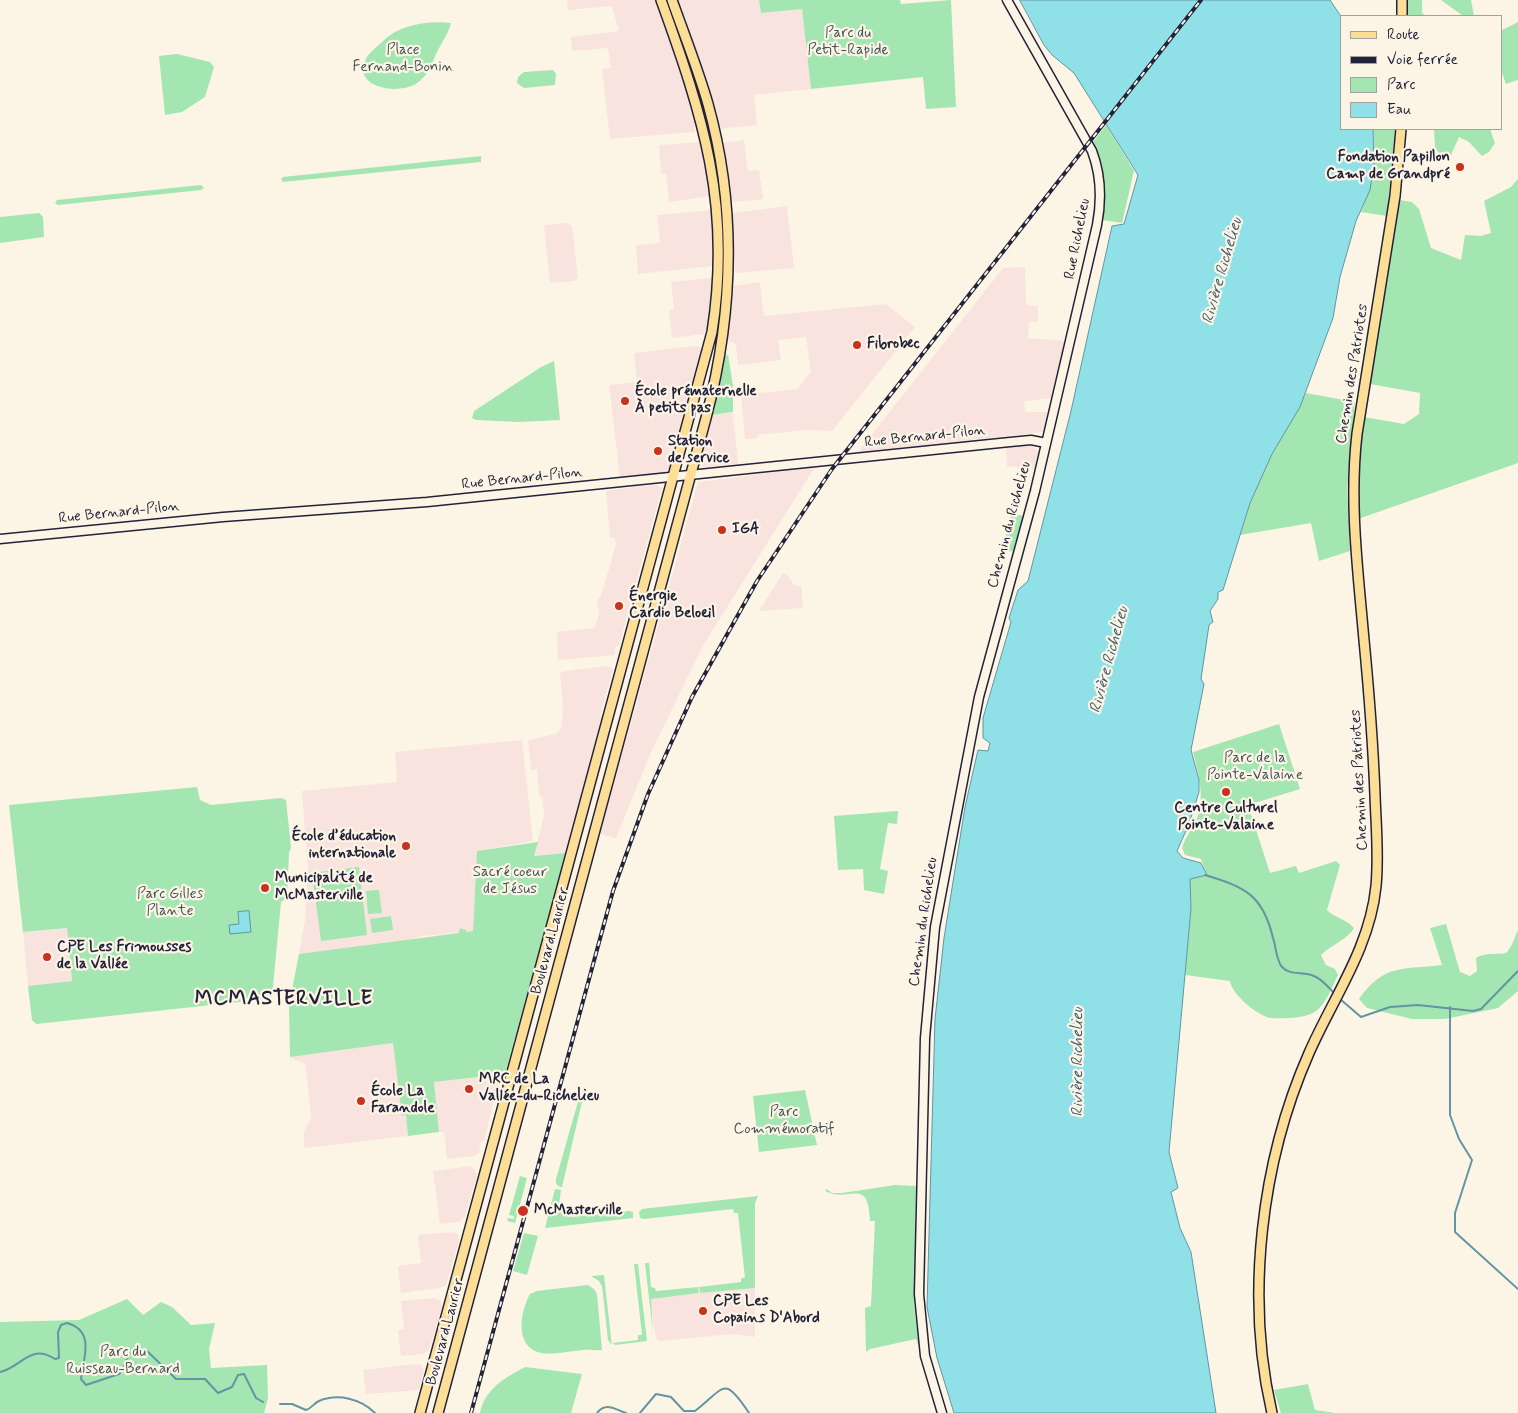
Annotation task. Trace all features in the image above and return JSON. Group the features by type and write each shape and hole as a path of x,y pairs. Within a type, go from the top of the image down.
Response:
{"main road":[{"name":"Boulevard Laurier","path":"420,1413 712,332 719,272 719,232 714,183 706,136 661,0"},
{"name":"Boulevard Laurier","path":"438,1413 712,398 721,354 727,305 729,242 722,167 700,80 672,0"},
{"name":"Rue Richelieu","path":"1008,0 1087,141 1095,159 1100,182 1097,225 1046,443"},
{"path":"1402,0 1402,15"},
{"name":"Chemin des Patriotes","path":"1272,1413 1263,1364 1260,1314 1263,1238 1271,1170 1284,1120 1306,1061 1362,944 1371,914 1376,884 1377,850 1372,740 1355,541 1353,476 1356,434 1395,196 1401,130"},
{"name":"Rue Bernard-Pilon","path":"0,539 242,515 427,502 1031,440 1046,443"},
{"name":"Chemin du Richelieu","path":"942,1413 925,1356 918,1294 925,1038 931,958 945,872 979,697 1046,443"}],"shaded area":[{"path":"567,0 655,0 691,104 697,126 694,127 695,132 610,139 602,69 611,68 608,48 572,51 571,37 619,31 612,6 568,10"},
{"path":"677,0 759,0 761,13 802,9 811,89 754,95 757,125 719,129 702,71"},
{"path":"744,140 748,171 759,170 763,199 734,202 731,199 722,143"},
{"path":"701,142 710,196 669,202 666,174 661,174 659,145"},
{"path":"787,206 794,268 735,273 733,213"},
{"path":"712,210 713,266 638,274 636,245 660,243 657,215"},
{"path":"568,223 572,227 578,278 574,281 550,283 544,225"},
{"path":"1025,267 1026,305 1038,306 1038,322 1029,322 1028,338 1065,341 1052,398 1024,401 1025,412 1048,412 1043,432 858,452 1003,268"},
{"path":"710,278 713,282 705,334 672,338 669,310 674,309 671,282"},
{"path":"760,282 764,316 886,304 915,327 832,431 805,430 757,435 757,438 745,439 741,395 797,389 811,372 806,337 778,340 781,360 738,365 736,345 728,340 734,286"},
{"path":"700,347 702,352 686,406 684,405 682,410 684,411 669,469 663,473 620,477 609,385 637,382 634,353"},
{"path":"733,413 738,464 703,467 700,461 712,415"},
{"path":"1030,445 1039,451 1035,469 1007,466 1006,447"},
{"path":"815,467 704,644 652,750 616,838 600,834 698,482"},
{"path":"655,484 662,488 619,646 616,646 614,655 558,659 557,632 595,628 599,613 597,601 601,596 616,544 615,539 610,537 606,491"},
{"path":"783,573 789,577 794,585 801,586 803,608 759,611"},
{"path":"606,666 613,669 600,716 603,717 566,853 534,856 544,815 542,796 539,796 537,769 531,770 528,740 555,734 561,729 563,708 560,672"},
{"name":"École d’éducation internationale","path":"522,740 533,841 477,851 473,931 423,936 394,943 299,954 305,920 308,871 302,791 397,782 395,752"},
{"name":"CPE Les Frimousses de la Vallée","path":"67,928 72,981 28,986 23,932"},
{"path":"393,1043 402,1115 406,1115 408,1136 304,1148 304,1131 311,1115 305,1064 290,1057"},
{"path":"505,1074 497,1087 484,1141 482,1140 479,1148 481,1151 475,1156 447,1159 444,1132 439,1132 434,1082"},
{"path":"471,1166 477,1176 465,1216 459,1222 440,1224 433,1171"},
{"path":"452,1232 458,1234 459,1241 446,1285 439,1288 401,1293 398,1266 421,1263 418,1235"},
{"name":"CPE Les Copains D'Abord","path":"755,1288 755,1337 733,1334 660,1341 656,1339 650,1298"},
{"path":"435,1298 440,1300 442,1307 429,1350 423,1354 401,1356 398,1330 404,1329 401,1301"},
{"path":"421,1365 424,1371 419,1390 366,1394 363,1370"}],"green space":[{"name":"Parc du Petit-Rapide","path":"759,0 900,0 901,4 951,0 956,107 926,109 923,77 811,89 802,9 761,13"},
{"path":"1406,0 1422,0 1422,13 1425,15 1406,15"},
{"path":"1441,0 1471,0 1474,15 1462,15"},
{"path":"1518,22 1518,80 1506,84 1503,76 1503,30"},
{"name":"Place Fernand-Bonin","path":"424,23 451,23 429,70 421,80 413,85 392,89 373,84 366,78 363,71 366,58 397,31 405,27"},
{"path":"177,54 210,62 214,67 205,97 182,112 165,115 159,56"},
{"path":"553,70 556,74 555,85 524,88 517,83 518,77 524,72"},
{"path":"1106,125 1134,171 1122,223 1102,220 1103,180 1100,161 1093,142"},
{"path":"1373,130 1395,130 1387,216 1361,212 1373,171"},
{"path":"1434,130 1490,130 1495,143 1489,152 1482,156 1469,142 1459,137 1451,155 1440,155 1435,147"},
{"path":"481,156 481,162 283,182 281,179 283,177"},
{"path":"1518,179 1518,463 1358,519 1359,464 1364,417 1404,424 1419,414 1420,393 1370,384 1399,200 1412,202 1419,209 1431,248 1461,260 1465,235 1481,236 1491,233 1484,201 1511,187"},
{"path":"201,185 204,188 201,190 58,205 55,203 57,200"},
{"path":"39,213 43,217 44,237 0,243 0,217"},
{"path":"728,354 733,386 733,412 712,415 725,357"},
{"path":"554,361 560,420 519,422 476,420 472,418 474,411 541,367"},
{"path":"1306,393 1355,402 1347,490 1350,551 1319,561 1311,523 1240,535 1250,503 1272,454"},
{"path":"1011,515 1021,515 1023,517 1013,551 1002,552"},
{"name":"Parc de la Pointe-Valaine","path":"1279,724 1300,789 1248,805 1270,873 1296,866 1299,873 1336,861 1340,865 1327,910 1354,928 1348,935 1321,955 1326,965 1335,969 1338,975 1321,1006 1309,1015 1271,1018 1259,1013 1246,1004 1235,992 1230,981 1185,975 1191,908 1189,879 1207,875 1201,859 1185,855 1182,848 1195,823 1200,806 1200,788 1193,752"},
{"name":"Parc Gilles Plante","path":"197,787 200,800 211,805 281,798 286,800 291,848 289,853 287,898 281,902 272,997 36,1024 32,1020 28,986 72,981 67,928 23,932 9,805"},
{"path":"898,811 897,824 888,823 880,869 888,871 884,894 864,890 863,869 838,870 834,816"},
{"name":"Sacré coeur de Jésus","path":"538,842 534,856 566,853 505,1074 434,1082 439,1132 408,1136 406,1115 402,1116 393,1043 290,1057 289,1005 299,954 459,933 460,928 466,930 466,932 473,931 477,851"},
{"path":"359,867 367,935 321,941 312,873"},
{"path":"379,890 382,913 368,914 366,891"},
{"path":"391,916 393,930 372,933 370,919"},
{"path":"1446,924 1460,972 1470,976 1477,971 1476,958 1507,952 1518,930 1518,991 1498,1008 1445,1019 1412,1019 1367,1008 1359,999 1377,979 1396,970 1442,965 1430,928"},
{"path":"585,1089 562,1187 560,1187 556,1184 556,1179 579,1098"},
{"name":"Parc Commémoratif","path":"805,1090 817,1145 759,1152 753,1096"},
{"path":"520,1176 527,1178 515,1223 507,1221 508,1218 514,1219 514,1216 509,1215"},
{"path":"895,1185 916,1186 914,1303 919,1348 916,1339 870,1349 866,1352 865,1308 871,1306 875,1221 870,1221 869,1207 866,1199 861,1195 842,1195 834,1194 825,1191 827,1189 832,1193 842,1193"},
{"path":"555,1189 561,1190 559,1205 564,1214 573,1217 629,1211 633,1212 633,1218 545,1228"},
{"path":"758,1196 755,1203 755,1288 700,1293 699,1287 741,1282 741,1278 745,1278 738,1213 734,1213 733,1209 644,1219 640,1218 639,1212 642,1209"},
{"path":"524,1233 538,1236 527,1275 513,1271"},
{"path":"645,1263 649,1263 651,1287 655,1288 656,1291 698,1287 699,1293 651,1299 653,1333"},
{"path":"634,1264 638,1264 647,1341 615,1345 613,1343 638,1340 638,1335 642,1335"},
{"path":"604,1275 612,1345 608,1340 602,1286 599,1281 591,1276"},
{"path":"588,1285 597,1294 602,1350 541,1353 526,1344 523,1336 522,1319 526,1301 530,1294 537,1291"},
{"name":"Parc du Ruisseau-Bernard","path":"127,1299 143,1315 161,1302 172,1307 191,1325 215,1323 209,1349 211,1368 267,1365 268,1398 264,1413 0,1413 0,1322 79,1320"},
{"path":"525,1367 582,1374 571,1413 480,1413 486,1397 496,1385"},
{"path":"1308,1384 1315,1410 1335,1413 1281,1413 1274,1390"}],"water":[{"name":"Rivière Richelieu","path":"1020,0 1330,0 1340,15 1340,130 1373,130 1374,164 1370,190 1356,221 1340,277 1333,318 1300,407 1272,454 1250,503 1223,590 1218,592 1218,599 1210,611 1213,622 1209,625 1201,679 1204,684 1191,750 1199,780 1199,792 1189,824 1177,851 1183,858 1201,863 1207,875 1190,879 1191,908 1169,1152 1178,1188 1171,1192 1180,1228 1191,1252 1216,1413 954,1413 937,1358 927,1307 935,1019 944,938 965,807 978,750 988,751 990,743 983,738 983,718 1011,622 1009,618 1018,590 1028,581 1071,411 1112,226 1124,224 1138,175 1074,73 1052,55 1044,45"},
{"path":"249,911 251,932 230,934 229,925 239,924 238,912"}],"waterway":[{"path":"1205,875 1241,889 1258,902 1269,923 1278,961 1285,970 1317,977 1335,994"},
{"path":"1340,999 1361,1017 1390,1007 1418,1005 1473,1011 1481,1009 1518,971"},
{"path":"1450,1007 1450,1115 1459,1139 1472,1160 1455,1213 1455,1232 1518,1289"},
{"path":"0,1372 32,1355 39,1354 55,1359 59,1358 58,1332 61,1325 67,1323 82,1332 85,1339 86,1346 81,1379 86,1385 119,1374 133,1351 146,1350 176,1379 205,1379 218,1393 232,1387 238,1375 244,1374 256,1398 263,1402"},
{"path":"640,1413 656,1394 671,1397 684,1411 695,1411 718,1391 724,1389 734,1393 749,1413"},
{"path":"280,1404 292,1404 306,1410 319,1401 341,1398 363,1404 375,1413"},
{"path":"597,1413 607,1407 626,1413"}],"railway":[{"path":"471,1413 613,891 648,794 692,697 757,581 832,469 1201,0"}],"place":[{"name":"Fondation Papillon Camp de Grandpré","path":"1460,167"},
{"name":"Fibrobec","path":"857,345"},
{"name":"École prématernelle À petits pas","path":"625,401"},
{"name":"Station de service","path":"658,451"},
{"name":"IGA","path":"722,530"},
{"name":"Énergie Cardio Beloeil","path":"619,606"},
{"name":"Centre Culturel Pointe-Valaine","path":"1226,792"},
{"name":"École d’éducation internationale","path":"406,846"},
{"name":"Municipalité de McMasterville","path":"265,888"},
{"name":"CPE Les Frimousses de la Vallée","path":"47,957"},
{"name":"MRC de La Vallée-du-Richelieu","path":"469,1089"},
{"name":"École La Farandole","path":"361,1101"},
{"name":"McMasterville","path":"523,1211"},
{"name":"CPE Les Copains D'Abord","path":"703,1311"}],"district":[{"name":"MCMASTERVILLE","path":"284,1000"}]}
